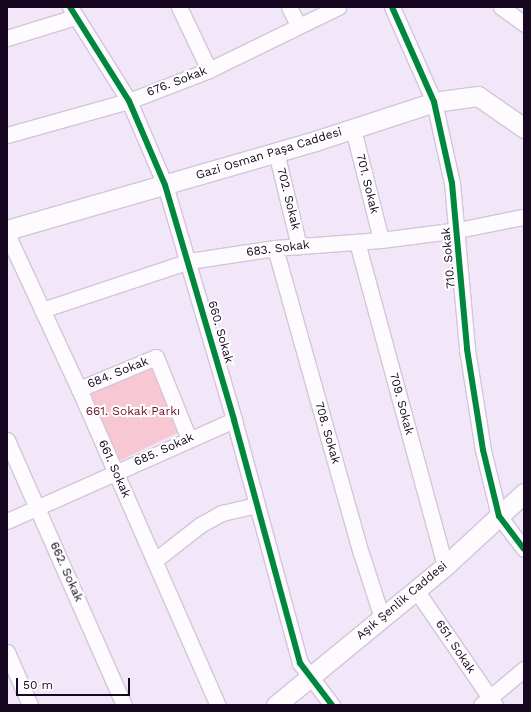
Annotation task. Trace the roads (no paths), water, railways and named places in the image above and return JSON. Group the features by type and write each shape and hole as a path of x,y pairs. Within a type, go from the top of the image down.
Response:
{"street":[{"path":"179,7 209,70"},
{"path":"289,7 298,25"},
{"name":"676. Sokak","path":"7,135 129,101 209,70 298,25 338,7"},
{"name":"710. Sokak","path":"392,7 434,102 452,183 458,230 467,349 483,450 499,516"},
{"path":"501,7 524,24"},
{"path":"7,38 72,12"},
{"name":"660. Sokak","path":"72,12 129,101 165,185 189,261 234,420 300,663 332,705"},
{"name":"Gazi Osman Paşa Caddesi","path":"7,230 276,152 434,102 478,96 524,128"},
{"name":"701. Sokak","path":"353,128 381,240"},
{"name":"702. Sokak","path":"276,152 299,246"},
{"name":"683. Sokak","path":"42,310 189,261 275,248 381,240 523,220"},
{"name":"661. Sokak","path":"7,234 79,389 218,705"},
{"name":"709. Sokak","path":"357,242 445,566"},
{"name":"708. Sokak","path":"275,248 361,553 382,618"},
{"name":"684. Sokak","path":"79,389 156,357 189,439"},
{"name":"685. Sokak","path":"7,521 234,420"},
{"name":"662. Sokak","path":"7,440 124,705"},
{"name":"Aşık Şenlik Caddesi","path":"276,705 445,566 524,493"},
{"path":"154,561 200,525 222,513 256,505"},
{"path":"499,516 524,549"},
{"name":"651. Sokak","path":"416,590 488,702"},
{"path":"7,652 30,705"},
{"path":"488,702 524,669"}],"park label":[{"name":"661. Sokak Parkı","path":"133,412"}]}
